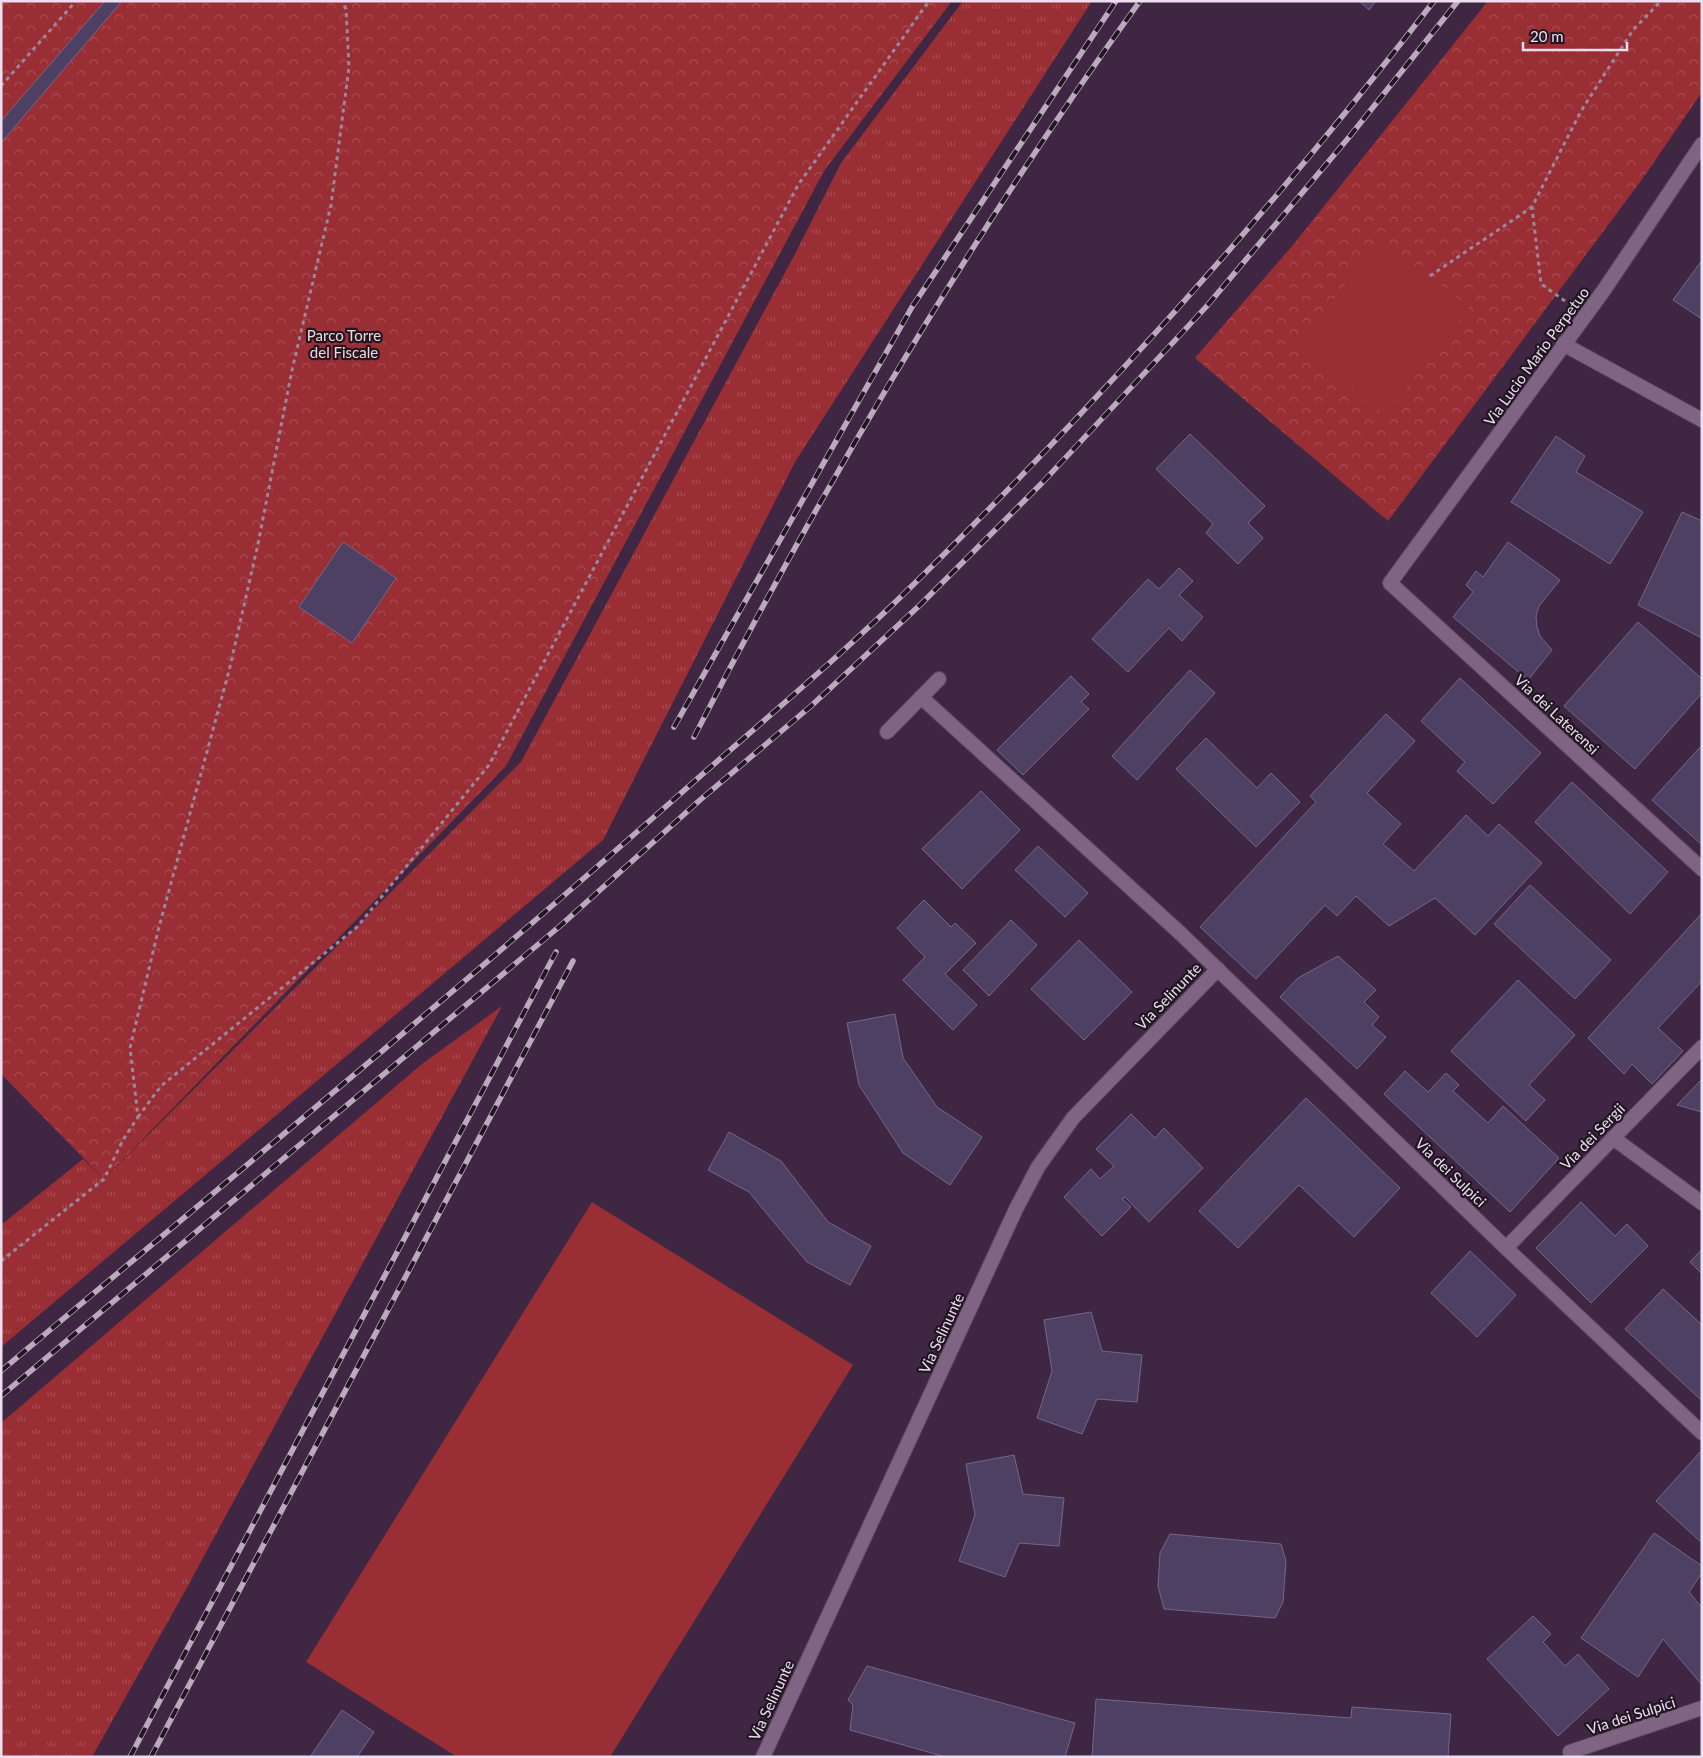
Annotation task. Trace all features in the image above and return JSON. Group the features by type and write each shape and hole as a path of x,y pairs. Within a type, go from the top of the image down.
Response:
{"street":[{"name":"Via Lucio Mario Perpetuo","path":"1390,583 1563,344 1586,316 1702,144"},
{"path":"1563,344 1702,420"},
{"name":"Via dei Laterensi","path":"1390,583 1702,869"},
{"path":"887,732 939,678"},
{"name":"Via dei Sulpici","path":"921,697 1180,932 1506,1248 1702,1432"},
{"name":"Via Selinunte","path":"763,1757 1028,1185 1051,1148 1078,1112 1218,969"},
{"name":"Via dei Sergii","path":"1506,1248 1702,1047"},
{"path":"1613,1138 1702,1203"},
{"name":"Via dei Sulpici","path":"1570,1752 1702,1708"}],"path":[{"path":"1,86 76,1"},
{"path":"342,1 346,9"},
{"path":"138,1117 130,1048 159,927 229,671 258,544 292,370 331,205 349,67 346,9 349,1"},
{"path":"1,1261 104,1180 123,1140 162,1086 357,927 489,765 798,185 929,1"},
{"path":"1430,276 1532,207 1581,111 1633,30 1661,1"},
{"path":"1532,207 1541,284 1586,316"}],"green space":[{"name":"Parco Torre del Fiscale","path":"1,1 952,1 824,171 506,766 104,1179 1,1074"},
{"path":"963,1 1092,1 795,462 603,840 1,1347 1,1225 83,1159 104,1179 521,762 794,256 841,163"},
{"path":"1488,1 1702,1 1702,92 1643,178 1388,521 1195,358 1293,245"},
{"path":"1381,239 1469,307 1385,414 1298,346"},
{"path":"502,1006 184,1593 92,1757 1,1757 1,1423 422,1064"},
{"path":"592,1202 853,1365 610,1757 457,1757 306,1662"}],"building":[{"path":"105,1 122,1 1,143 1,121"},
{"path":"1359,1 1376,1 1369,10"},
{"path":"1702,260 1702,319 1673,300"},
{"path":"1190,434 1265,506 1248,523 1263,538 1238,564 1206,533 1213,524 1156,469"},
{"path":"1556,436 1585,456 1576,472 1643,512 1610,564 1511,502"},
{"path":"1682,512 1702,521 1702,638 1638,605"},
{"path":"343,542 396,578 352,643 299,607"},
{"path":"1508,542 1560,580 1539,606 1536,616 1540,636 1552,650 1528,680 1453,617 1473,592 1466,585 1476,571 1483,577"},
{"path":"1179,568 1193,581 1179,595 1203,617 1182,641 1169,628 1128,672 1092,639 1148,579 1159,589"},
{"path":"1638,622 1702,679 1702,693 1635,769 1564,706"},
{"path":"1190,670 1215,693 1137,780 1112,756"},
{"path":"1071,676 1089,694 1081,702 1089,709 1023,775 997,750"},
{"path":"1460,678 1541,753 1493,804 1457,771 1465,762 1421,721"},
{"path":"1386,714 1415,741 1367,793 1401,824 1383,844 1414,871 1466,815 1488,836 1499,824 1542,863 1475,935 1435,898 1389,926 1356,896 1337,916 1325,905 1256,979 1200,927 1316,802 1310,796"},
{"path":"1206,738 1257,788 1271,773 1300,802 1256,847 1176,769"},
{"path":"1702,745 1702,845 1652,800"},
{"path":"1572,782 1668,872 1630,914 1535,822"},
{"path":"981,791 1020,830 962,889 922,849"},
{"path":"1038,846 1088,893 1065,917 1015,870"},
{"path":"1530,885 1611,960 1575,999 1494,924"},
{"path":"924,900 951,927 955,923 976,943 945,974 977,1005 953,1030 903,980 925,957 897,928"},
{"path":"1702,913 1702,981 1658,1028 1683,1051 1652,1084 1632,1064 1624,1074 1588,1038"},
{"path":"1011,920 1037,945 989,996 963,970"},
{"path":"1079,940 1132,992 1084,1040 1031,989"},
{"path":"1338,956 1376,990 1364,1002 1379,1017 1372,1025 1386,1037 1357,1069 1280,997 1298,978"},
{"path":"1518,980 1575,1035 1529,1085 1545,1100 1526,1121 1451,1051"},
{"path":"895,1014 903,1058 937,1107 982,1137 950,1185 903,1153 859,1085 847,1023"},
{"path":"1405,1071 1428,1092 1446,1073 1459,1085 1453,1091 1488,1123 1503,1106 1559,1158 1510,1212 1384,1094"},
{"path":"1702,1079 1702,1112 1677,1105"},
{"path":"1306,1098 1400,1188 1354,1237 1299,1185 1238,1248 1199,1211"},
{"path":"1131,1114 1155,1138 1164,1128 1203,1168 1149,1222 1125,1197 1122,1199 1131,1207 1102,1236 1064,1197 1091,1169 1100,1179 1114,1166 1096,1149"},
{"path":"729,1132 781,1161 828,1222 871,1246 850,1285 807,1262 749,1192 708,1170"},
{"path":"1581,1202 1615,1236 1627,1224 1648,1246 1591,1303 1536,1248"},
{"path":"1702,1249 1702,1274 1690,1262"},
{"path":"1470,1251 1516,1295 1477,1337 1431,1293"},
{"path":"1663,1289 1702,1325 1702,1401 1625,1329"},
{"path":"1091,1312 1102,1351 1142,1355 1137,1402 1097,1399 1082,1434 1037,1418 1052,1371 1044,1320"},
{"path":"1702,1452 1702,1543 1656,1501"},
{"path":"1014,1455 1023,1494 1064,1498 1059,1546 1019,1543 1005,1577 959,1561 975,1515 966,1464"},
{"path":"1654,1533 1702,1566 1702,1573 1689,1592 1702,1608 1702,1685 1663,1639 1638,1677 1581,1638"},
{"path":"1170,1534 1281,1544 1286,1561 1283,1602 1275,1618 1164,1609 1158,1586 1160,1553"},
{"path":"1533,1616 1551,1634 1543,1642 1565,1666 1578,1654 1609,1689 1558,1736 1487,1659"},
{"path":"867,1666 1075,1723 1065,1757 946,1757 850,1730 853,1705 848,1700"},
{"path":"1096,1699 1351,1718 1352,1707 1451,1714 1448,1757 1092,1757"},
{"path":"342,1710 374,1732 357,1757 310,1757"}],"railway":[{"path":"674,727 912,307 1116,1"},
{"path":"694,737 795,547 903,361 1018,178 1140,1"},
{"path":"1,1371 338,1089 505,946 795,694 886,611 1053,443 1185,300 1312,153 1434,1"},
{"path":"1,1396 560,926 700,800 811,706 920,605 1042,483 1206,307 1350,136 1458,1"},
{"path":"130,1757 556,952"},
{"path":"151,1757 573,961"}]}
